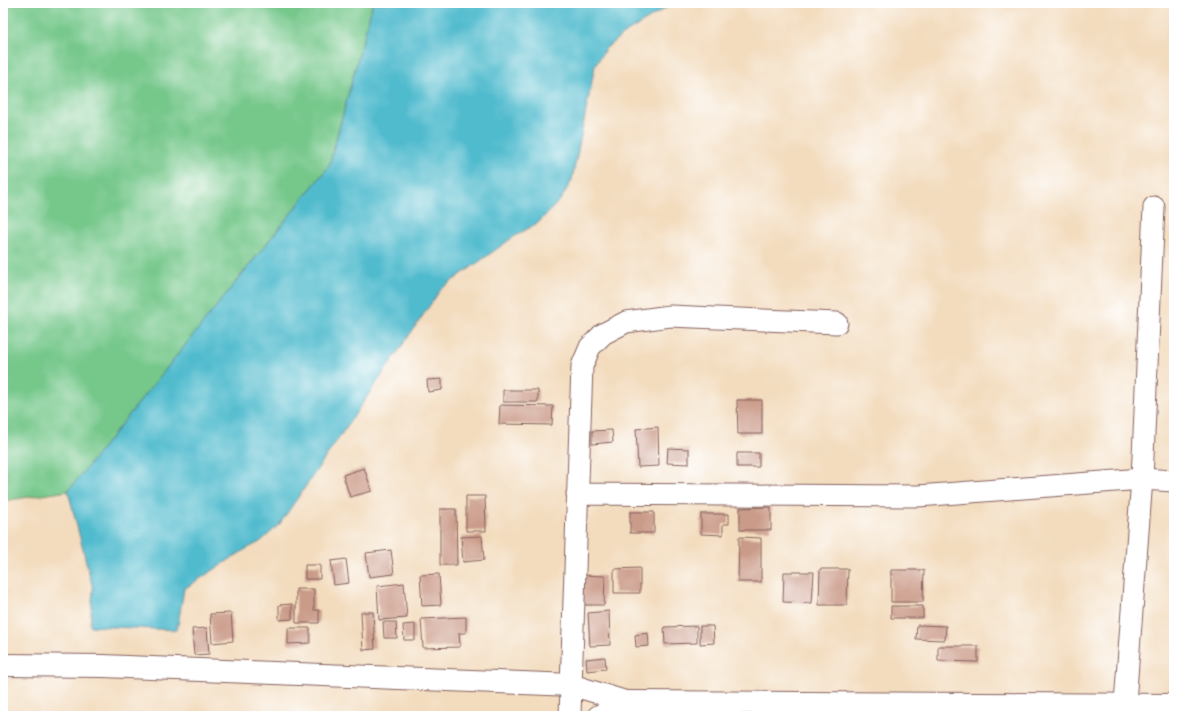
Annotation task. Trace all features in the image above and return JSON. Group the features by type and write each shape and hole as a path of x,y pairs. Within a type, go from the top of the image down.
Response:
{"street":[{"path":"1124,710 1142,479 1154,207"},
{"path":"570,716 582,366 590,347 603,334 626,322 670,316 837,323"},
{"path":"577,494 918,496 1142,479 1174,481"},
{"path":"3,665 103,666 572,685 627,702 1124,710 1174,705"},
{"path":"598,716 627,702"}],"green space":[{"path":"3,3 373,3 329,166 68,491 3,501"}],"water":[{"path":"373,3 674,3 622,35 606,48 595,66 572,180 561,199 539,222 512,238 441,289 279,525 260,542 246,549 184,589 177,630 90,626 93,589 68,491 329,166"}],"building":[{"path":"442,379 442,390 428,392 427,380"},
{"path":"503,390 538,390 538,402 503,402"},
{"path":"737,400 762,400 762,434 738,434"},
{"path":"500,405 553,406 552,425 499,424"},
{"path":"658,427 659,466 638,467 636,429"},
{"path":"612,430 613,442 592,444 592,431"},
{"path":"668,448 689,449 689,464 667,463"},
{"path":"737,453 759,453 759,467 737,467"},
{"path":"364,468 372,491 350,497 343,475"},
{"path":"466,496 485,496 486,531 466,531"},
{"path":"771,507 771,530 740,530 740,508"},
{"path":"440,509 456,509 457,565 440,565"},
{"path":"630,512 654,512 654,533 630,533"},
{"path":"701,514 729,514 729,524 723,524 723,535 701,534"},
{"path":"482,536 484,560 463,562 461,537"},
{"path":"739,537 761,538 761,582 738,582"},
{"path":"391,550 394,574 369,577 366,553"},
{"path":"346,559 349,583 334,585 331,561"},
{"path":"305,565 320,565 320,579 305,579"},
{"path":"640,568 640,593 614,593 614,569"},
{"path":"820,569 848,569 847,605 819,605"},
{"path":"891,570 924,570 923,602 891,602"},
{"path":"784,572 814,572 812,603 783,602"},
{"path":"439,574 441,605 422,606 420,575"},
{"path":"582,575 605,576 604,605 581,605"},
{"path":"404,583 407,618 379,620 377,586"},
{"path":"296,589 314,589 314,610 319,610 319,623 296,623"},
{"path":"292,604 292,619 279,620 279,605"},
{"path":"891,606 923,606 923,618 891,618"},
{"path":"609,611 610,645 590,646 588,613"},
{"path":"361,612 373,612 375,649 363,650"},
{"path":"231,613 233,641 212,643 210,614"},
{"path":"466,617 466,633 459,633 460,647 423,648 421,619"},
{"path":"383,622 396,622 397,638 384,638"},
{"path":"415,624 415,640 404,640 403,625"},
{"path":"917,625 946,626 945,640 916,639"},
{"path":"697,626 697,643 665,644 664,627"},
{"path":"700,626 713,626 714,643 700,644"},
{"path":"207,628 209,654 194,655 192,629"},
{"path":"288,628 310,628 310,643 288,644"},
{"path":"648,633 649,646 636,647 635,635"},
{"path":"938,646 978,646 978,662 938,661"},
{"path":"605,657 606,669 587,671 586,659"}]}
